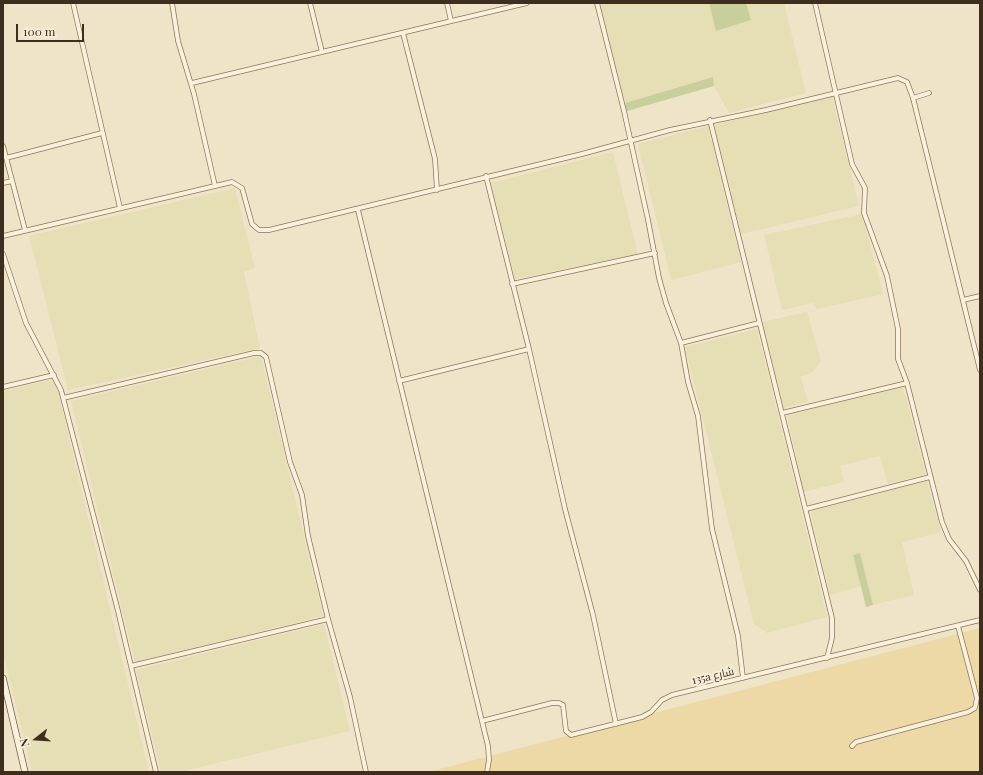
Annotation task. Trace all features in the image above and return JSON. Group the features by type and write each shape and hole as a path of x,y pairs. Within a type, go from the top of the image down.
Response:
{"street":[{"path":"73,3 120,208"},
{"path":"172,3 178,41 192,83 216,186"},
{"path":"310,3 322,52"},
{"path":"447,3 451,21"},
{"path":"192,83 527,3"},
{"path":"597,3 631,140 664,297 682,343 688,382 700,426 712,529 738,636 743,678"},
{"path":"815,3 837,93 852,164 865,188 864,213 887,276 898,329 897,355 907,383 945,531 969,566 980,590"},
{"path":"403,33 435,159 437,190"},
{"path":"3,236 232,182 240,185 244,192 252,224 259,230 269,230 358,210 486,176 710,120 766,110 898,78 906,82 913,98 980,370"},
{"path":"913,98 929,93"},
{"path":"710,120 832,618 832,638 827,658"},
{"path":"6,158 102,133"},
{"path":"3,146 25,230"},
{"path":"486,176 528,349 546,431 593,615 616,724"},
{"path":"3,183 12,180"},
{"path":"358,210 489,751 487,772"},
{"path":"512,284 654,253"},
{"path":"3,254 26,323 40,353 54,375 63,398 131,666 156,772"},
{"path":"963,300 980,296"},
{"path":"682,343 759,323"},
{"path":"400,381 528,349"},
{"path":"63,398 254,353 264,354 267,360 290,462 302,495 308,536 328,619 350,697 366,772"},
{"path":"3,387 54,375"},
{"path":"782,413 907,383"},
{"path":"806,509 930,476"},
{"path":"131,666 328,619"},
{"name":"135a شارع","path":"482,721 552,703 559,703 563,705 566,731 571,735 647,715 666,697 980,620"},
{"path":"852,746 856,742 975,708 976,698 958,626"},
{"path":"3,678 25,772"}],"shaded area":[{"path":"599,3 709,3 716,30 751,20 746,3 784,3 806,93 729,113 714,86 712,77 625,103"},
{"path":"832,96 859,206 741,234 714,125"},
{"path":"708,126 741,262 671,280 638,144"},
{"path":"613,152 638,254 515,279 491,183"},
{"path":"235,188 255,268 244,272 260,348 68,390 29,236"},
{"path":"862,214 883,294 817,309 812,303 782,310 764,235"},
{"path":"807,312 821,361 812,373 801,377 808,402 783,408 762,322"},
{"path":"757,329 827,617 767,633 754,624 685,347"},
{"path":"261,356 323,616 135,662 71,401"},
{"path":"55,379 149,772 32,772 3,652 3,391"},
{"path":"903,387 926,474 888,484 880,456 840,466 844,482 804,492 787,415"},
{"path":"927,481 941,532 902,542 914,595 873,605 860,553 853,555 861,586 830,595 811,515 812,511"},
{"path":"324,624 350,731 180,772 161,772 136,670"}],"green space":[{"path":"709,3 746,3 751,20 716,31"},
{"path":"713,77 714,86 627,111 625,103"},
{"path":"860,553 873,605 866,607 853,555"}],"sand":[{"path":"980,628 980,772 428,772"}]}
